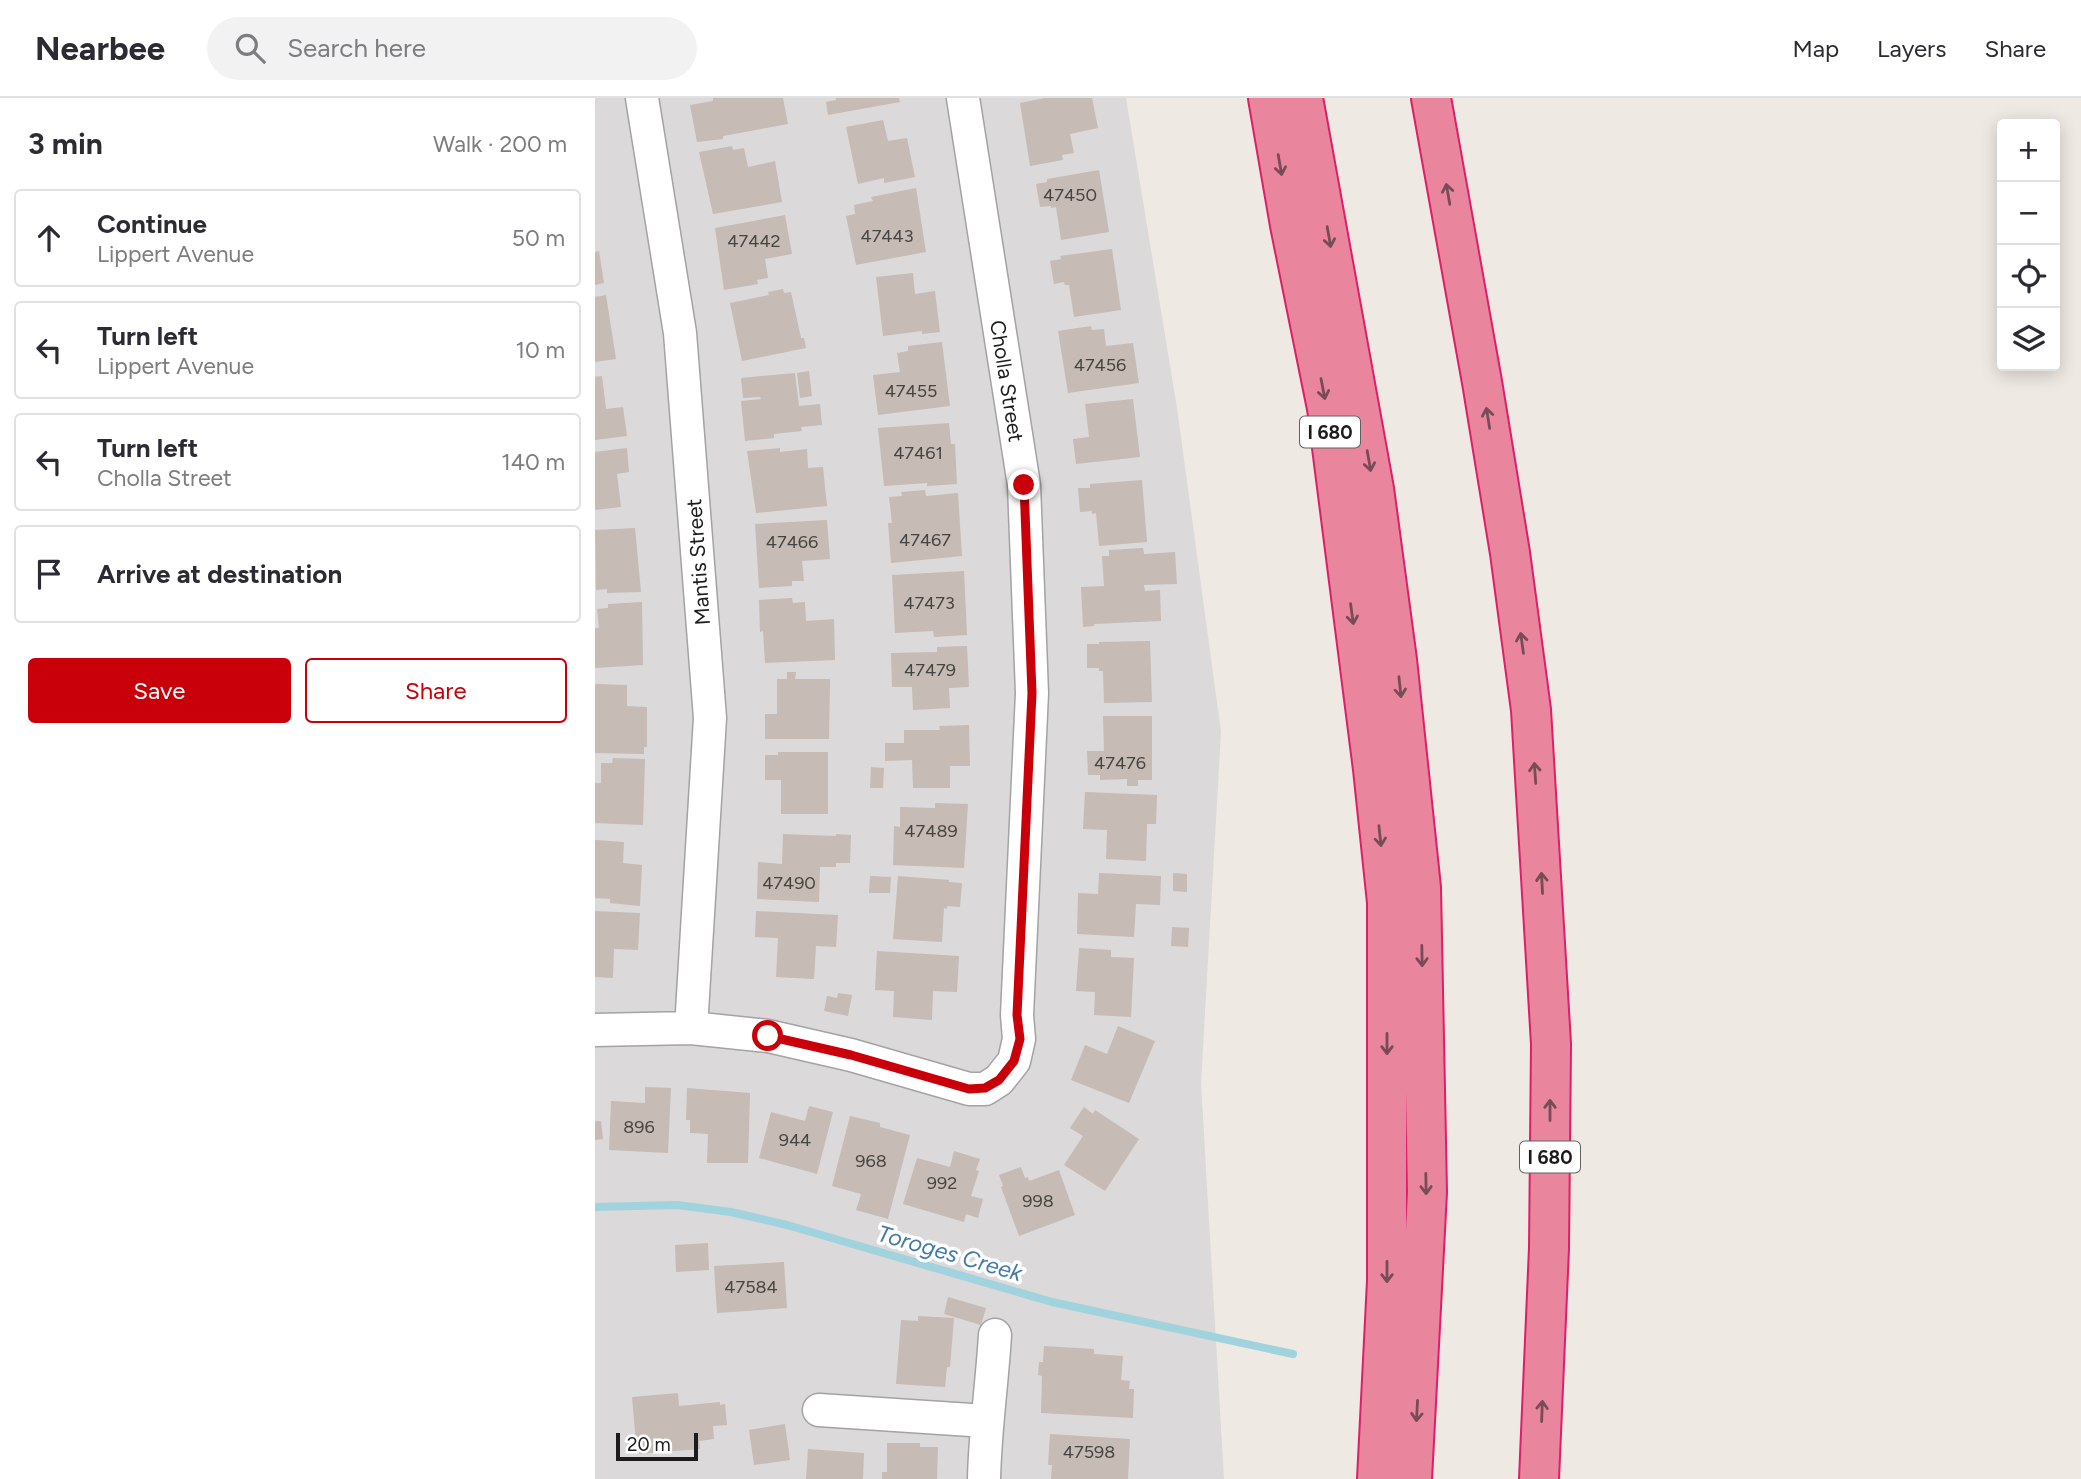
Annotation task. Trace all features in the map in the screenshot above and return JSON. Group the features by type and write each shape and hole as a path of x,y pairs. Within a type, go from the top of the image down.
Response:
{"highway":[{"name":"I 680","path":"1268,98 1390,763 1404,895 1427,1192 1412,1479"},
{"name":"I 680","path":"1303,98 1374,489 1397,660 1390,763"},
{"name":"I 680","path":"1431,98 1510,553 1531,710 1551,1044 1549,1248 1539,1479"},
{"name":"I 680","path":"1377,1479 1404,895"}],"street":[{"name":"Mantis Street","path":"642,98 680,333 711,718 691,1028"},
{"name":"Cholla Street","path":"691,1028 768,1036 851,1055 969,1089 985,1088 999,1080 1014,1061 1020,1039 1017,1015 1032,693 1024,485 963,98"},
{"path":"595,1030 691,1028"},
{"path":"984,1479 986,1421 992,1391 995,1335"},
{"path":"819,1410 986,1421"}],"shaded area":[{"path":"595,98 1126,98 1177,408 1221,732 1201,1083 1224,1479 595,1479"}],"building":[{"path":"713,98 783,98 788,124 723,136 723,139 697,142 690,105 713,101"},
{"path":"836,98 899,98 900,102 828,115 826,102"},
{"path":"1045,98 1092,98 1098,128 1070,134 1074,153 1062,155 1063,160 1030,166 1020,103"},
{"path":"883,120 888,141 907,138 915,177 884,183 884,178 858,184 846,127"},
{"path":"732,146 733,150 744,148 748,167 775,161 782,202 713,214 699,152"},
{"path":"1099,170 1109,232 1061,240 1056,207 1040,207 1036,184 1047,182 1047,179"},
{"path":"916,188 926,252 856,265 846,216 855,214 854,205 873,201 871,197"},
{"path":"785,215 792,254 765,259 768,278 757,280 758,284 724,290 715,228"},
{"path":"1112,249 1121,310 1074,317 1069,285 1064,282 1054,284 1050,261 1061,259 1060,256"},
{"path":"599,251 604,283 595,285 595,252"},
{"path":"913,273 915,294 935,291 940,332 922,334 922,331 883,336 876,277"},
{"path":"783,289 784,293 791,292 801,338 804,338 806,348 742,361 730,303 769,295 768,292"},
{"path":"606,295 616,359 595,362 595,297"},
{"path":"1091,326 1092,330 1104,329 1106,346 1133,343 1139,383 1068,393 1058,331"},
{"path":"942,342 950,406 878,415 873,375 900,372 897,353 908,351 908,346"},
{"path":"809,371 812,396 800,398 797,373"},
{"path":"795,373 799,406 820,404 822,425 801,427 802,431 774,434 774,438 745,441 741,401 761,399 743,398 741,378"},
{"path":"602,376 606,409 623,407 627,436 595,440 595,377"},
{"path":"1133,399 1140,457 1076,464 1073,439 1089,437 1085,404"},
{"path":"949,423 951,444 955,444 957,484 884,486 878,428"},
{"path":"627,448 629,472 617,474 621,507 595,510 595,452"},
{"path":"780,448 780,452 807,449 808,468 823,467 827,506 756,513 747,451"},
{"path":"1142,480 1147,542 1099,546 1096,513 1080,512 1078,488 1090,488 1090,484"},
{"path":"925,490 926,496 958,493 962,556 891,563 888,523 892,523 889,497 902,496 901,492"},
{"path":"827,520 830,559 802,561 804,581 792,581 792,586 759,588 755,524"},
{"path":"635,528 641,592 607,593 607,589 596,590 595,530"},
{"path":"1143,548 1144,554 1175,552 1177,584 1144,585 1145,591 1160,590 1161,621 1094,624 1083,627 1081,587 1104,586 1102,556 1109,556 1109,550"},
{"path":"964,571 967,635 934,637 933,631 895,633 892,575"},
{"path":"792,598 793,603 805,602 806,621 834,619 835,660 765,663 759,600"},
{"path":"642,602 643,665 595,668 595,628 599,628 597,609 608,608 608,604"},
{"path":"1150,641 1152,702 1104,703 1103,671 1099,671 1099,668 1087,668 1087,644"},
{"path":"967,646 969,687 949,688 950,708 913,710 912,687 892,687 891,653 937,652 937,647"},
{"path":"787,672 796,672 795,679 830,679 829,739 765,739 765,714 777,714 777,679 787,679"},
{"path":"595,684 627,685 627,706 647,707 647,747 644,747 644,754 595,753"},
{"path":"1103,716 1152,716 1152,780 1138,780 1138,786 1127,786 1127,779 1100,780 1100,775 1088,775 1087,751 1104,751"},
{"path":"969,725 970,766 950,766 950,788 913,788 912,760 885,761 885,743 904,743 904,730 940,730 939,726"},
{"path":"778,752 828,752 828,814 781,814 781,780 765,780 765,755 778,755"},
{"path":"613,758 645,759 643,825 595,823 595,783 601,783 601,763 612,763"},
{"path":"871,767 884,768 883,788 870,788"},
{"path":"1085,792 1157,795 1156,824 1147,824 1146,861 1106,859 1107,830 1083,829"},
{"path":"935,803 968,804 964,868 893,865 894,826 900,827 900,807 935,808"},
{"path":"783,834 851,835 850,863 836,863 836,867 820,867 819,902 757,899 758,862 782,864"},
{"path":"595,840 624,842 623,863 642,865 640,906 610,903 610,899 595,898"},
{"path":"1099,873 1161,876 1160,905 1136,904 1134,937 1077,934 1078,893 1098,894"},
{"path":"1173,873 1187,874 1187,892 1173,891"},
{"path":"870,876 891,877 890,893 869,893"},
{"path":"898,876 962,883 960,907 944,908 942,942 893,939"},
{"path":"595,911 640,913 638,950 614,949 613,978 595,977"},
{"path":"756,911 838,915 836,947 816,946 814,979 776,977 778,938 755,937"},
{"path":"1172,927 1189,928 1188,947 1171,946"},
{"path":"1079,948 1111,950 1111,957 1134,958 1131,1017 1094,1015 1095,992 1076,991"},
{"path":"877,951 959,956 957,992 933,991 932,1020 893,1017 894,991 875,990"},
{"path":"838,993 852,995 848,1016 824,1011 827,996 837,998"},
{"path":"1118,1026 1155,1041 1129,1103 1071,1080 1085,1045 1107,1054"},
{"path":"645,1087 671,1088 668,1153 609,1150 611,1101 645,1103"},
{"path":"687,1088 750,1093 748,1163 707,1163 708,1134 690,1133 690,1120 686,1120"},
{"path":"809,1106 833,1112 817,1174 759,1158 771,1112 805,1121"},
{"path":"1084,1107 1093,1114 1095,1110 1139,1139 1105,1191 1064,1165 1083,1136 1070,1128"},
{"path":"850,1116 880,1123 880,1127 910,1135 888,1219 856,1210 861,1194 832,1186"},
{"path":"595,1121 601,1121 603,1139 595,1140"},
{"path":"954,1151 980,1159 971,1196 983,1199 978,1218 966,1214 964,1222 903,1204 917,1158 950,1167"},
{"path":"1021,1167 1029,1181 1059,1170 1075,1215 1019,1236 999,1175"},
{"path":"708,1243 709,1270 676,1272 675,1245"},
{"path":"784,1262 787,1308 717,1313 714,1266"},
{"path":"948,1297 986,1308 981,1325 944,1314"},
{"path":"918,1316 954,1318 950,1367 947,1367 945,1387 896,1384 901,1320 918,1321"},
{"path":"1044,1346 1094,1349 1094,1354 1123,1356 1121,1380 1130,1381 1129,1389 1134,1389 1133,1418 1041,1413 1042,1376 1038,1375 1039,1362 1043,1362"},
{"path":"678,1393 679,1406 720,1402 720,1405 725,1404 727,1425 713,1426 714,1439 699,1441 700,1449 637,1454 632,1397"},
{"path":"785,1424 790,1460 754,1465 749,1430"},
{"path":"1050,1434 1130,1439 1128,1479 1051,1479 1052,1465 1048,1465"},
{"path":"887,1443 920,1443 920,1447 938,1447 937,1479 882,1479 882,1472 887,1472"},
{"path":"808,1449 864,1453 863,1479 806,1479"}],"waterway":[{"name":"Toroges Creek","path":"595,1207 677,1205 731,1212 787,1225 1052,1302 1293,1354"}],"route":[{"path":"768,1036 851,1055 969,1089 985,1088 999,1080 1014,1061 1020,1039 1017,1015 1032,693 1024,485"}]}
